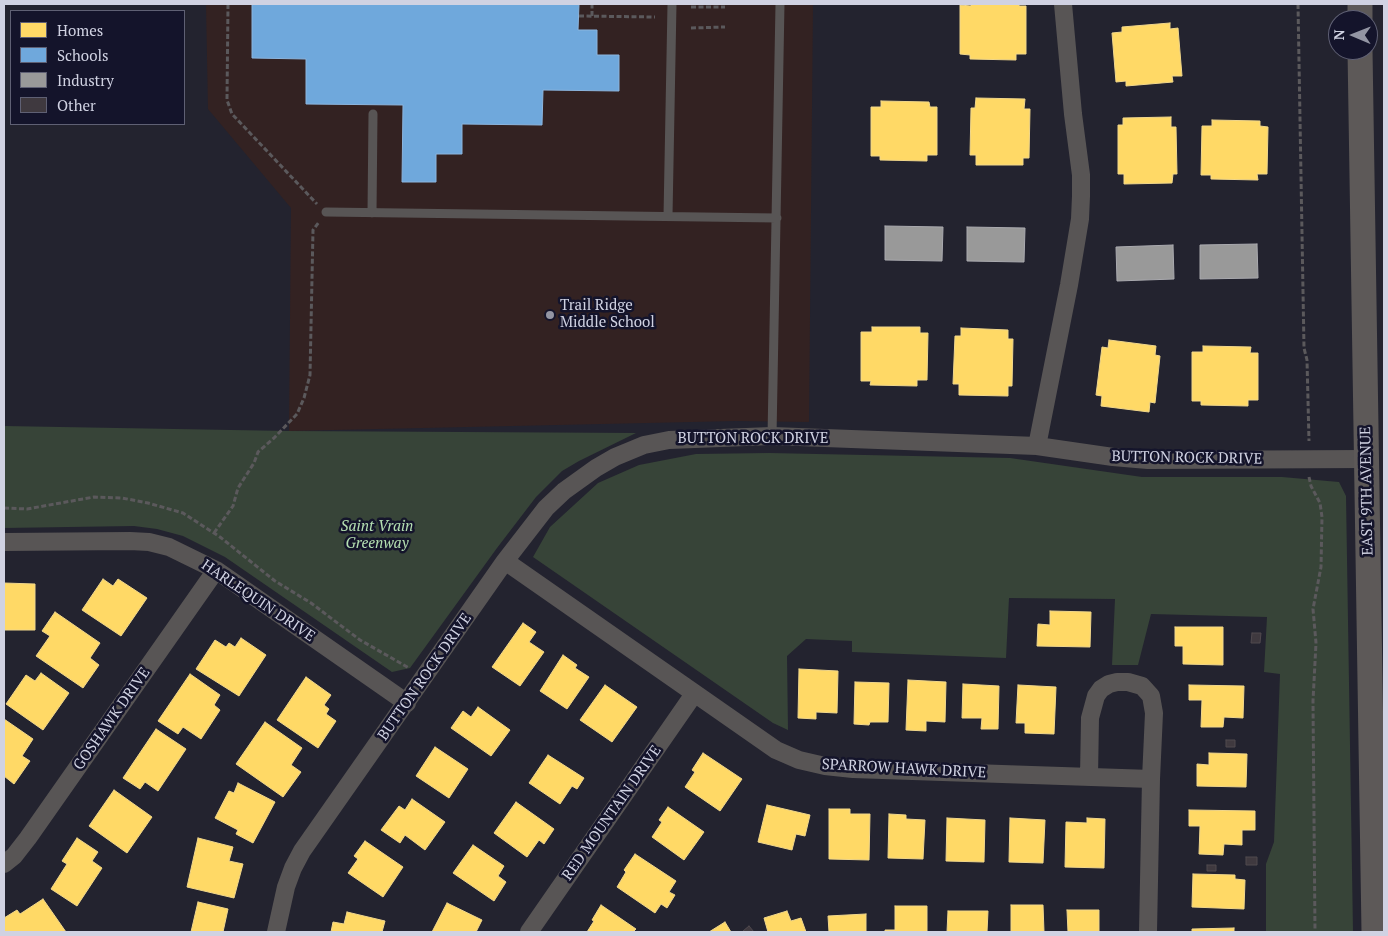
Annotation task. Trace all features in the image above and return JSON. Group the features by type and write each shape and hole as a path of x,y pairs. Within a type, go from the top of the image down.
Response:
{"main road":[{"name":"EAST 9TH AVENUE","path":"1360,60 1374,932"}],"street":[{"path":"1037,446 1068,285 1081,204 1081,175 1066,54 1063,4"},
{"name":"BUTTON ROCK DRIVE","path":"276,932 286,887 302,851 505,561 546,508 564,491 596,468 616,457 644,445 669,440 772,436 1037,446 1148,460 1366,459"},
{"name":"HARLEQUIN DRIVE","path":"4,542 130,541 149,542 169,547 216,570 407,703"},
{"name":"SPARROW HAWK DRIVE","path":"505,561 776,750 799,760 825,766 853,769 1151,779"},
{"name":"GOSHAWK DRIVE","path":"4,864 14,856 28,838 216,570"},
{"path":"1089,777 1090,718 1096,696 1101,689 1109,684 1128,682 1142,686 1151,696 1154,713 1148,932"},
{"name":"RED MOUNTAIN DRIVE","path":"529,932 694,694"}],"lane":[{"path":"668,216 672,4"},
{"path":"772,436 780,4"},
{"path":"372,213 373,114"},
{"path":"326,212 777,218"}],"path":[{"path":"214,533 233,506 238,488 254,463 258,452 297,414 304,398 310,376 313,230 326,212 232,114 228,100 228,4"},
{"path":"592,4 592,16"},
{"path":"1298,4 1304,348 1307,360 1309,441"},
{"path":"691,7 725,7"},
{"path":"578,16 654,17"},
{"path":"691,28 725,27"},
{"path":"1309,476 1311,486 1320,503 1322,516 1321,567 1313,610 1316,644 1313,702 1315,932"}],"shaded area":[{"name":"Trail Ridge Middle School","path":"206,4 813,4 809,422 736,421 289,431 291,208 208,109"}],"green space":[{"name":"Saint Vrain Greenway","path":"4,426 289,431 636,433 562,471 536,497 410,668 392,672 225,557 183,536 157,529 134,526 4,528"},
{"path":"769,453 1010,458 1142,477 1282,477 1339,482 1346,496 1353,932 1266,932 1266,864 1274,842 1280,674 1264,672 1267,617 1151,614 1138,665 1112,665 1115,599 1009,598 1006,658 852,652 852,641 806,639 787,656 788,730 773,723 533,557 550,527 598,483 639,465 696,454"}],"building: Homes":[{"path":"971,4 1019,4 1019,6 1026,6 1026,54 1016,54 1016,60 970,59 970,55 960,54 960,5 971,6"},
{"path":"1170,23 1170,29 1178,28 1182,76 1172,76 1173,82 1126,86 1126,81 1116,82 1112,33 1122,32 1122,27"},
{"path":"976,98 1025,99 1024,109 1030,109 1029,158 1023,158 1023,165 976,165 976,155 970,155 971,108 975,108"},
{"path":"881,101 929,102 930,107 937,107 937,155 927,155 927,161 880,160 880,156 871,156 871,107 881,107"},
{"path":"1171,117 1171,127 1176,127 1177,174 1173,174 1172,183 1124,184 1124,174 1118,174 1118,125 1123,125 1123,118"},
{"path":"1212,120 1260,121 1260,126 1268,127 1267,174 1257,174 1258,180 1211,179 1211,175 1201,175 1202,126 1212,126"},
{"path":"872,327 920,327 920,333 928,333 927,380 917,380 917,386 870,385 871,381 861,381 861,332 872,332"},
{"path":"961,328 1008,330 1008,339 1013,339 1012,386 1008,386 1008,396 959,395 959,384 953,384 955,336 961,336"},
{"path":"1109,340 1156,346 1155,355 1160,356 1155,403 1150,402 1149,412 1101,406 1102,396 1096,395 1102,347 1108,348"},
{"path":"1203,346 1251,347 1250,353 1258,353 1258,400 1248,400 1248,406 1201,405 1201,401 1192,401 1192,352 1203,352"},
{"path":"103,579 113,586 118,579 147,598 121,636 82,610"},
{"path":"4,583 35,584 35,630 4,630"},
{"path":"1050,611 1091,612 1090,647 1037,646 1038,624 1050,625"},
{"path":"55,612 100,643 90,658 99,665 83,688 36,656 50,636 42,631"},
{"path":"523,623 536,632 529,642 544,652 520,686 492,667"},
{"path":"1175,627 1223,627 1223,665 1183,664 1183,646 1175,646"},
{"path":"241,638 266,655 239,696 196,669 215,640 226,647 229,643 235,647"},
{"path":"563,655 577,665 575,668 589,677 567,709 540,691"},
{"path":"799,669 838,671 837,713 816,712 816,719 798,718"},
{"path":"41,673 69,693 43,730 6,704 26,675 35,681"},
{"path":"190,674 220,695 214,705 220,710 201,739 183,727 178,734 158,721"},
{"path":"306,677 331,695 324,705 329,709 326,714 336,721 318,748 277,720"},
{"path":"908,680 946,682 945,722 926,721 926,731 906,730"},
{"path":"855,682 889,683 888,722 870,722 869,725 854,724"},
{"path":"963,684 999,686 998,729 981,729 982,718 962,718"},
{"path":"605,685 637,707 612,742 580,720"},
{"path":"1018,685 1056,687 1054,734 1025,733 1025,723 1016,723"},
{"path":"1189,685 1244,686 1243,718 1224,717 1223,727 1201,727 1202,700 1189,700"},
{"path":"478,707 510,730 491,756 451,728 463,711 471,717"},
{"path":"4,719 33,739 22,756 30,761 14,784 4,776"},
{"path":"265,722 302,748 291,765 301,772 283,797 236,764"},
{"path":"156,729 186,749 158,791 145,782 140,789 123,778"},
{"path":"435,747 468,769 449,798 416,776"},
{"path":"703,753 742,779 720,811 685,787 695,772 692,770"},
{"path":"1209,753 1247,754 1246,787 1197,786 1197,764 1209,765"},
{"path":"548,755 584,778 577,789 572,786 560,804 529,783"},
{"path":"238,783 275,802 253,843 236,834 238,830 215,818 229,791 234,793"},
{"path":"114,790 152,817 127,853 89,826"},
{"path":"412,799 445,822 425,850 405,835 400,843 381,830 399,806 405,810"},
{"path":"516,802 554,829 544,844 539,840 527,857 494,833"},
{"path":"767,805 810,815 805,836 796,834 792,850 758,842"},
{"path":"668,807 704,832 684,860 652,837 662,822 659,820"},
{"path":"829,809 850,809 850,814 870,814 869,860 829,859"},
{"path":"1189,810 1255,811 1255,830 1242,830 1242,845 1224,844 1223,855 1199,854 1200,826 1189,826"},
{"path":"889,814 906,815 906,819 925,820 923,859 888,858"},
{"path":"947,818 985,820 984,862 946,861"},
{"path":"1010,818 1045,820 1043,863 1009,862"},
{"path":"1087,818 1105,819 1104,868 1065,867 1066,822 1087,823"},
{"path":"77,838 98,852 92,861 102,868 77,906 51,889 67,864 62,861"},
{"path":"198,838 233,847 229,861 243,864 234,898 187,887"},
{"path":"365,841 403,867 383,897 348,873 358,859 354,856"},
{"path":"473,845 504,866 498,876 506,882 494,901 453,873"},
{"path":"635,854 676,881 669,892 675,895 667,908 661,904 655,913 617,887 626,872 624,870"},
{"path":"1193,874 1235,875 1235,879 1245,880 1244,909 1192,907"},
{"path":"43,899 66,932 4,932 4,918 17,910 20,914"},
{"path":"198,902 228,909 223,932 191,932"},
{"path":"447,903 482,920 476,932 432,932"},
{"path":"601,905 636,929 633,932 587,932"},
{"path":"1011,905 1043,905 1044,932 1011,932"},
{"path":"895,906 927,906 927,932 885,932 885,930 895,930"},
{"path":"1067,910 1099,910 1099,932 1068,932"},
{"path":"787,911 791,921 801,918 806,932 768,932 764,918"},
{"path":"948,911 988,911 987,932 947,932"},
{"path":"347,912 385,921 382,932 331,932 333,922 344,924"},
{"path":"866,914 866,932 829,932 828,916"},
{"path":"725,922 731,932 709,932"},
{"path":"1234,928 1234,932 1192,932 1192,929"}],"building: Schools":[{"path":"252,4 579,4 578,30 597,30 597,55 619,55 619,91 543,90 542,125 462,124 462,154 436,154 436,182 402,182 403,105 306,104 306,59 252,58"}],"building: Industry":[{"path":"885,226 943,227 942,261 885,260"},
{"path":"967,227 1025,228 1024,262 967,261"},
{"path":"1257,244 1258,278 1200,279 1200,245"},
{"path":"1173,245 1174,279 1117,281 1116,247"}],"building: Other":[{"path":"1252,633 1261,633 1260,643 1251,643"},
{"path":"1226,740 1235,740 1235,747 1226,747"},
{"path":"1246,857 1257,857 1257,865 1246,865"},
{"path":"1207,865 1216,865 1216,871 1207,871"},
{"path":"749,926 754,932 743,931"}],"place":[{"name":"Trail Ridge Middle School","path":"550,315"}]}
